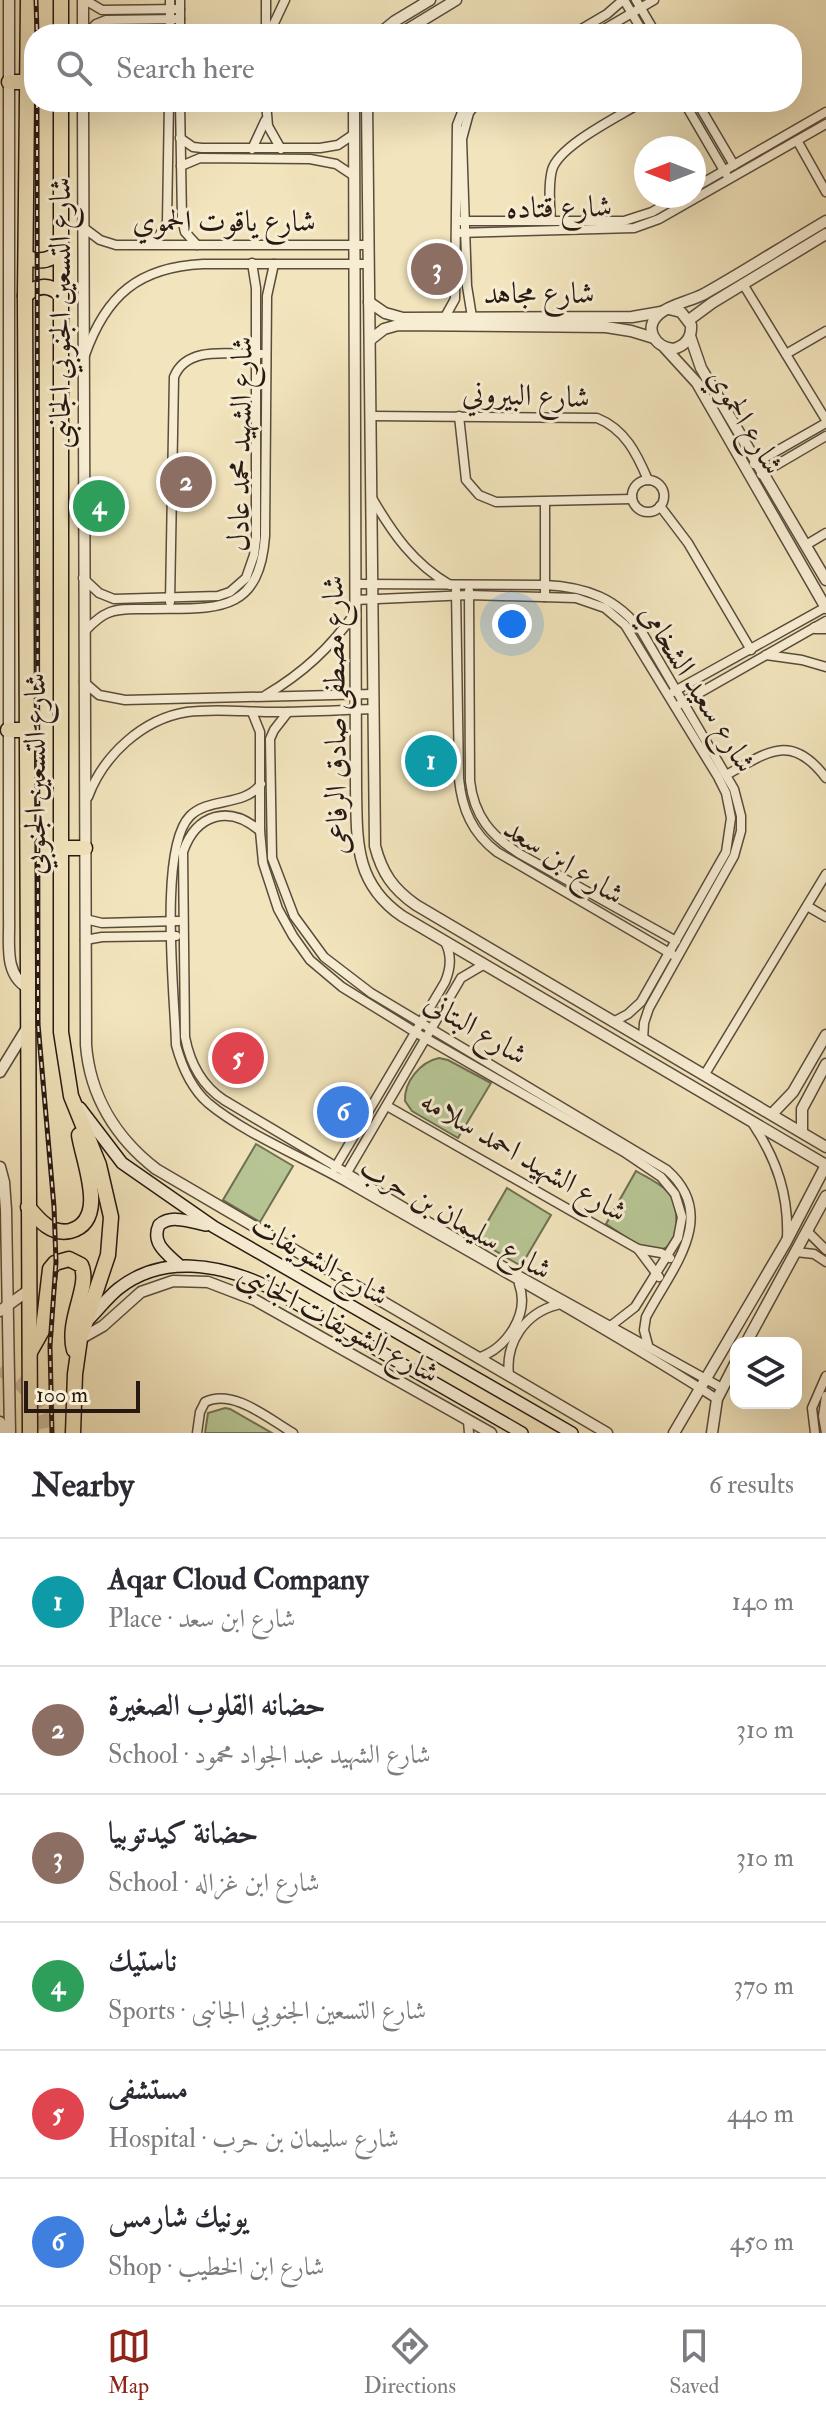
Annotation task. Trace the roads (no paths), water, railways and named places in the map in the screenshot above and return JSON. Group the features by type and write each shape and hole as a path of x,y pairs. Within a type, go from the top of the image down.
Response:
{"highway":[{"name":"شارع التسعين الجنوبي","path":"28,0 28,24"},
{"path":"61,0 61,24"},
{"path":"9,82 24,82"},
{"name":"شارع التسعين الجنوبي","path":"27,112 30,1433"},
{"name":"شارع التسعين الجنوبي","path":"61,112 61,1032 71,1096 99,1165 111,1217 108,1255 82,1332 77,1358 73,1433"},
{"path":"26,257 36,261 47,260 61,250"},
{"path":"25,296 36,287 45,286 61,295"},
{"path":"8,730 28,730"},
{"path":"61,848 85,848"},
{"path":"28,1207 53,1230 72,1230 88,1219 92,1206 91,1191 77,1117"},
{"path":"30,1353 43,1329 50,1269 61,1259 69,1259 81,1265 85,1279 71,1327 71,1340 77,1358"}],"main road":[{"name":"شارع الشويفات","path":"71,1096 122,1163 214,1227 572,1433"},
{"path":"179,1265 157,1242 155,1236 159,1225 175,1219 214,1227"},
{"name":"شارع الشويفات","path":"82,1332 117,1290 145,1273 179,1265 233,1272 266,1286 522,1433"}],"street":[{"name":"شارع التسعين الجنوبي الجانبى","path":"9,0 4,175 9,250 11,463 8,730 11,968 16,980 28,988"},
{"path":"84,0 102,10 175,10"},
{"path":"84,0 85,24"},
{"path":"266,0 267,24"},
{"path":"272,24 285,0"},
{"path":"391,24 430,0"},
{"path":"416,24 456,0"},
{"path":"590,24 624,0 638,24"},
{"path":"613,24 632,13 639,4 654,0"},
{"path":"639,4 650,24"},
{"path":"96,24 175,10"},
{"name":"شارع التسعين الجنوبي الجانبى","path":"83,112 86,1045 90,1072 99,1098"},
{"path":"145,244 159,236 167,222 169,112"},
{"path":"180,112 183,226 198,246"},
{"path":"266,112 270,132 281,149"},
{"name":"شارع مصطفى صادق الرفاعى","path":"354,112 357,839 363,868 374,889 392,908 444,942 826,1165"},
{"name":"شارع مصطفى صادق الرفاعى","path":"367,112 375,846 386,877 402,896 416,905 826,1147"},
{"path":"462,112 457,125 461,221 467,286 478,320"},
{"path":"461,221 462,139 470,112"},
{"path":"551,221 551,177 555,162 567,150 626,112"},
{"path":"690,112 726,174"},
{"path":"703,112 739,173"},
{"name":"شارع قتاده","path":"462,233 634,228 659,219 726,174 733,163 826,112"},
{"path":"252,149 266,120"},
{"name":"شارع قتاده","path":"706,183 726,174 739,173 826,124"},
{"path":"797,130 797,143"},
{"path":"181,166 208,153 329,147 354,134"},
{"path":"787,136 797,143 826,192"},
{"path":"180,138 208,153 310,159 336,164 354,176"},
{"name":"شارع قتاده","path":"461,221 632,220 659,208"},
{"name":"شارع مجاهد","path":"370,340 384,329 398,325 632,317 666,310 702,295 826,221"},
{"name":"شارع ياقوت الحموي","path":"84,228 109,243 369,245"},
{"path":"445,317 455,299 462,233"},
{"path":"689,320 826,234"},
{"path":"0,240 9,250"},
{"name":"شارع الشهيد محمد عادل","path":"84,633 98,619 114,611 218,596 230,592 246,578 255,548 260,472 261,354 252,263"},
{"name":"شارع الشهيد محمد عادل","path":"261,354 274,264"},
{"name":"شارع ياقوت الحموي","path":"84,359 98,323 110,305 141,279 183,265 369,264"},
{"path":"743,284 826,422 747,468"},
{"name":"شارع مجاهد","path":"369,302 385,313 398,317 606,327 654,338"},
{"path":"666,310 681,312 689,320 690,336 680,347 665,348 654,338 653,323 666,310"},
{"path":"786,354 826,331"},
{"name":"شارع الحموي","path":"690,336 701,368 826,580"},
{"name":"شارع الحموي","path":"665,348 697,383 826,607"},
{"path":"170,603 174,377 177,369 191,357 261,354"},
{"name":"شارع البيروني","path":"371,416 597,418 607,422 631,444 648,480"},
{"path":"459,416 463,470 472,489 496,502 632,499"},
{"path":"753,479 826,436"},
{"path":"0,479 11,463"},
{"path":"648,480 659,485 663,491 660,506 650,512 642,510 632,499 635,487 648,480"},
{"path":"371,497 408,552 428,571 453,585"},
{"path":"545,503 545,597"},
{"path":"660,506 688,543 751,650"},
{"path":"806,545 826,533"},
{"path":"0,556 10,573"},
{"name":"شارع الشهيد محمد عادل","path":"83,578 99,593 114,599 170,603"},
{"name":"شارع سعيد الشخامي","path":"355,584 545,585 588,590 625,612 642,632 722,786 731,818 726,852 641,1002 613,1022"},
{"name":"شارع ابن سعد","path":"453,585 456,596 462,802 472,825 486,843 506,857 677,958"},
{"name":"شارع ابن سعد","path":"469,585 469,737 472,793 479,816 492,835 520,854 684,945"},
{"name":"شارع سعيد الشخامي","path":"356,606 372,600 469,595 585,600 618,617 673,692"},
{"path":"266,695 316,660 335,640 356,606"},
{"path":"673,692 826,607"},
{"path":"680,704 765,655 820,628 826,621"},
{"path":"765,655 826,667"},
{"path":"84,682 99,695 125,700 373,694"},
{"name":"شارع سعيد الشخامي","path":"643,1040 646,1015 726,872 741,831 739,803 728,774 680,704"},
{"path":"85,814 91,788 114,753 149,726 187,712 373,709"},
{"name":"شارع البتانى","path":"252,712 260,732 263,863 273,896 301,948 321,971 342,987 415,1032 627,1149"},
{"name":"شارع البتانى","path":"288,712 274,730 270,749 272,858 294,916 324,957 371,993 627,1149 661,1177 675,1194 680,1205 682,1227 665,1281 646,1317 645,1349"},
{"path":"459,736 469,737"},
{"path":"728,774 767,752 791,750 815,763 826,778"},
{"name":"شارع سليمان بن حرب","path":"261,784 245,797 196,811 181,828 173,858 178,936 176,1045 192,1085 215,1108 334,1169 645,1349 704,1385 717,1399"},
{"name":"شارع سليمان بن حرب","path":"177,921 183,852 193,829 207,819 228,816 252,824 260,831"},
{"path":"705,1074 826,874"},
{"path":"807,906 826,917"},
{"path":"85,919 102,923 177,921"},
{"path":"85,940 178,936"},
{"path":"334,1169 448,974 451,966 449,949 444,942"},
{"path":"345,1176 461,978 483,965"},
{"path":"0,1072 28,1027"},
{"path":"772,1114 793,1092 826,1035"},
{"path":"802,1132 802,1109 826,1064"},
{"name":"شارع الشويفات الجانبى","path":"99,1098 118,1132 156,1169 607,1433"},
{"name":"شارع الشهيد احمد سلامه","path":"387,1106 638,1249 661,1253 672,1260"},
{"path":"753,1124 772,1155 784,1189 786,1242"},
{"path":"674,1433 786,1242 826,1165"},
{"path":"0,1167 6,1191 4,1309 10,1433"},
{"path":"749,1337 826,1196"},
{"path":"807,1231 826,1250"},
{"name":"شارع الشهيد احمد سلامه","path":"638,1249 656,1275 665,1281"},
{"name":"شارع سليمان بن حرب","path":"473,1252 557,1305 607,1328"},
{"path":"796,1252 814,1254 826,1262"},
{"name":"شارع البتانى","path":"607,1328 635,1307 656,1275 672,1260"},
{"name":"شارع الشويفات الجانبى","path":"82,1332 103,1326 141,1292 173,1281 208,1282 255,1300 491,1433"},
{"path":"478,1358 502,1343 517,1322 523,1302 519,1283"},
{"path":"4,1309 29,1290"},
{"path":"509,1375 511,1350 523,1326 534,1314 557,1305"},
{"path":"712,1433 717,1399 730,1373"},
{"path":"815,1433 812,1408 826,1376"},
{"name":"شارع سليمان بن حرب","path":"704,1385 722,1388"},
{"path":"826,1396 823,1416 826,1433"},
{"path":"197,1433 205,1402 222,1397 248,1407 293,1433"},
{"path":"468,1421 469,1433"},
{"path":"0,1422 3,1433"}],"tunnel":[{"path":"0,1369 31,1395 41,1412 46,1433"}],"railway":[{"path":"36,0 37,24"},
{"path":"37,112 38,1024 56,1262 50,1346 52,1433"}],"place":[{"name":"حضانة كيدتوبيا","path":"437,269"},
{"name":"حضانه القلوب الصغيرة","path":"186,482"},
{"name":"ناستيك","path":"99,506"},
{"name":"Aqar Cloud Company","path":"431,761"},
{"name":"مستشفى","path":"238,1058"},
{"name":"يونيك شارمس","path":"343,1112"}]}
